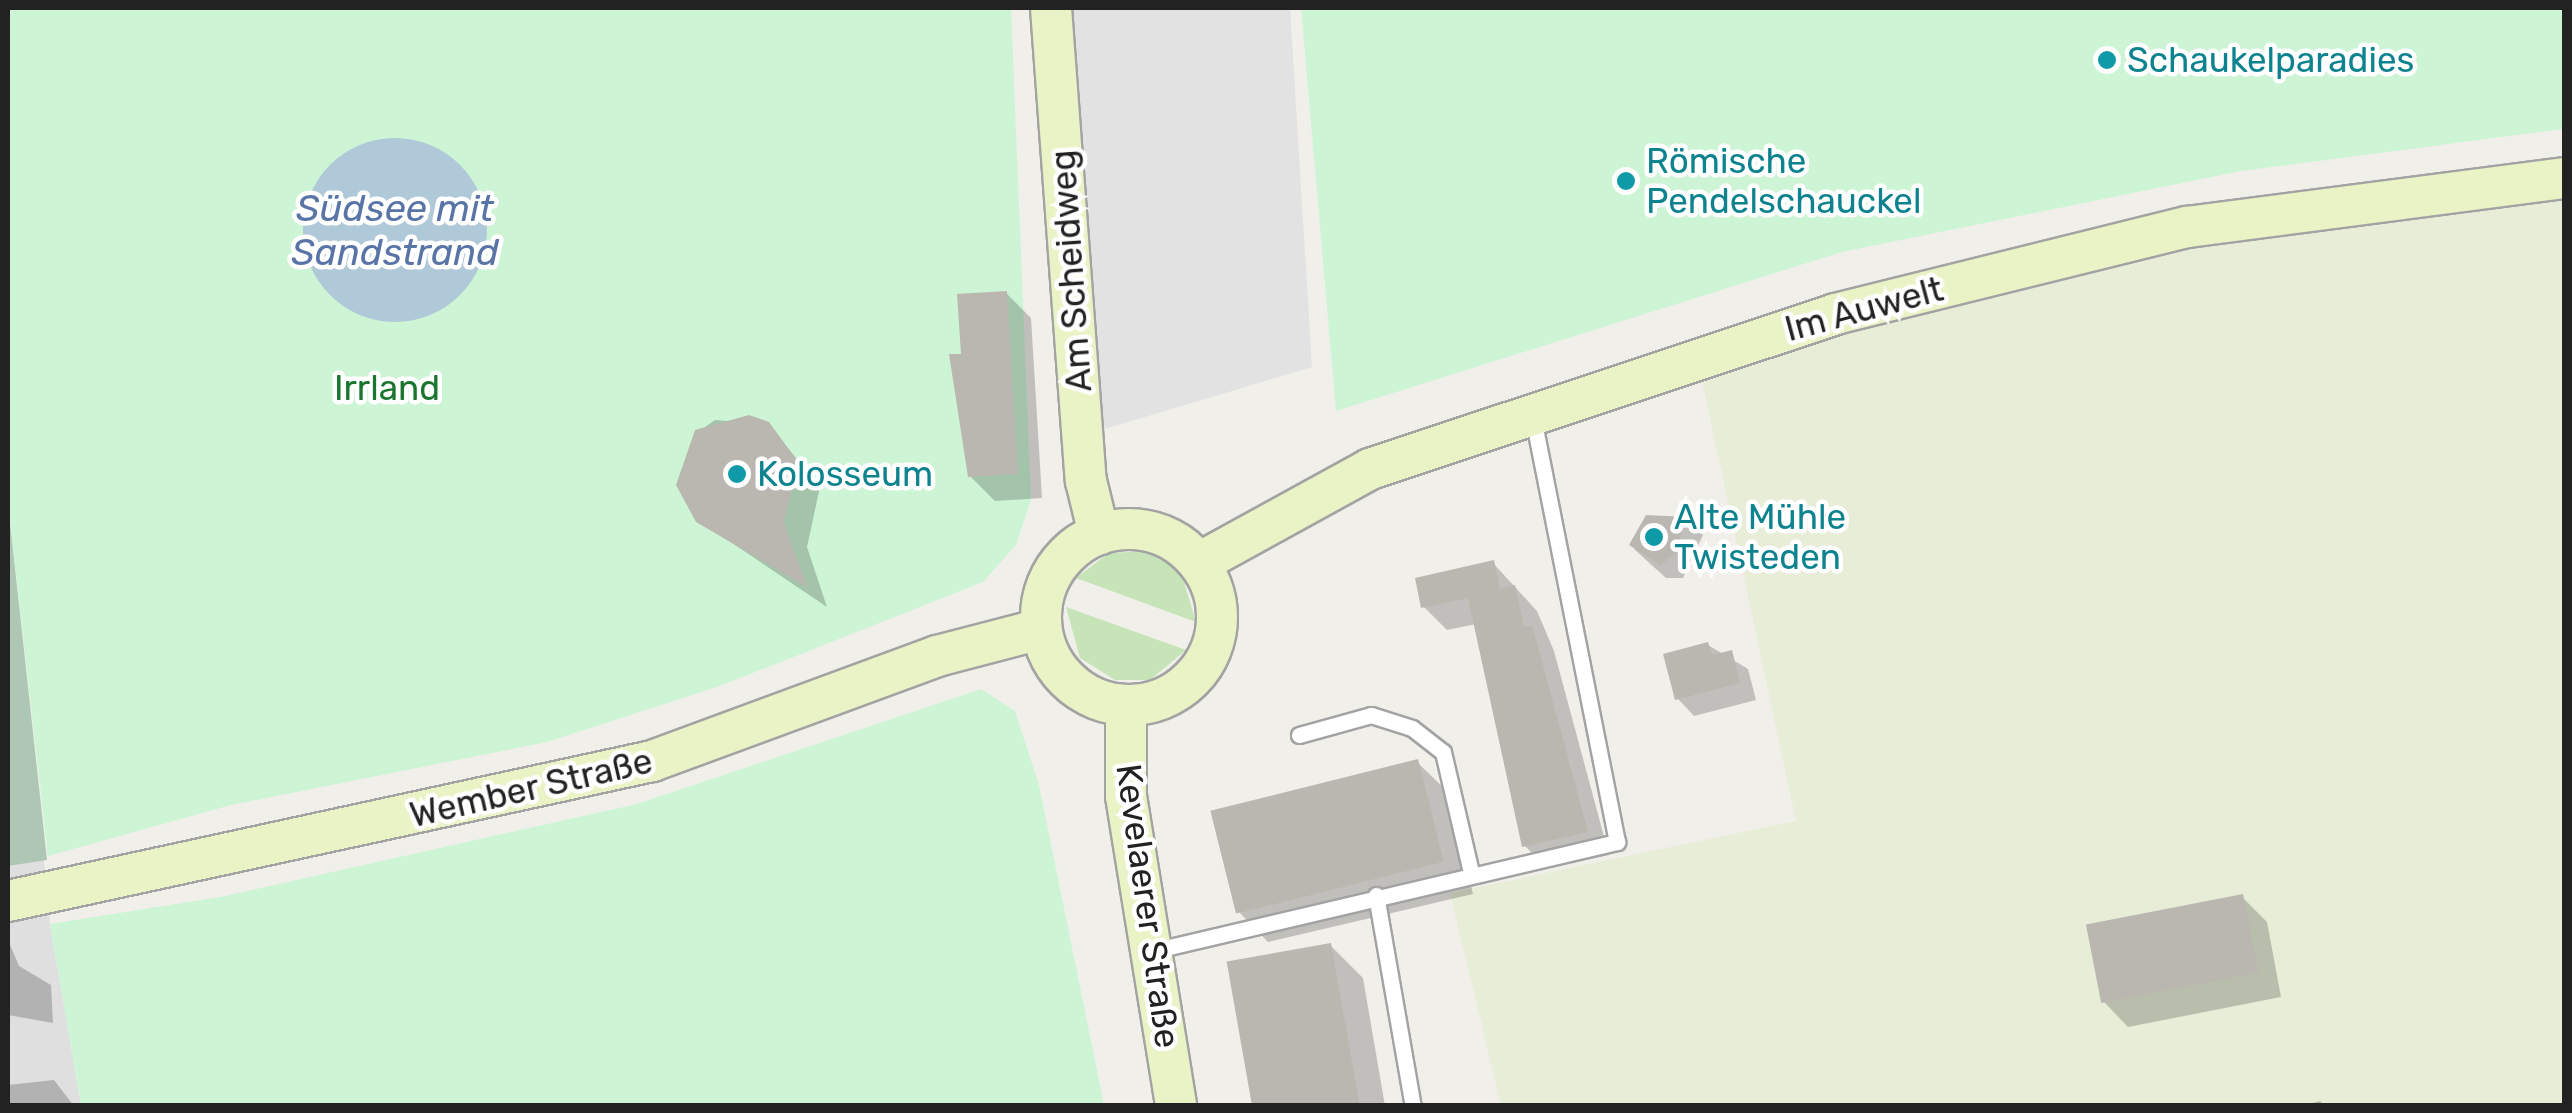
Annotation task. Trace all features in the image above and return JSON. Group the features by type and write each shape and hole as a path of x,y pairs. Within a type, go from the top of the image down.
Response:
{"main road":[{"name":"Am Scheidweg","path":"1051,8 1086,481 1099,534"},
{"name":"Im Auwelt","path":"1199,563 1370,469 1835,314 2187,227 2564,178"},
{"path":"1151,532 1199,563 1218,617 1212,646 1178,690 1126,707 1072,683 1041,629 1052,574 1099,534 1151,532"},
{"name":"Wember Straße","path":"8,901 652,761 937,656 1041,629"},
{"name":"Kevelaerer Straße","path":"1126,707 1126,796 1176,1106"}],"lane":[{"path":"1149,952 1471,872 1617,842 1532,413"},
{"path":"1299,735 1371,715 1412,728 1443,752 1471,872"},
{"path":"1376,895 1414,1106"}],"shaded area":[{"path":"1066,8 1290,8 1312,367 1098,431"},
{"path":"8,504 50,924 81,1105 8,1105"}],"green space":[{"name":"Irrland","path":"8,8 1011,8 1031,500 1016,545 983,582 720,686 547,742 231,805 48,856 8,504"},
{"path":"1301,8 2564,8 2564,129 2241,171 1842,252 1336,411"},
{"path":"2564,178 2564,1105 1501,1105 1450,893 1796,821 1697,357 2187,227"},
{"path":"8,504 47,860 8,866"},
{"path":"1147,551 1181,572 1196,622 1076,578 1109,553"},
{"path":"1066,607 1186,650 1150,680 1115,680 1080,658"},
{"path":"981,689 1015,711 1039,785 1104,1105 81,1105 50,924 220,897 637,804"}],"water":[{"name":"Südsee mit Sandstrand","path":"395,138 430,145 460,165 480,195 487,230 480,265 460,295 430,315 395,322 360,315 330,295 310,265 303,230 310,195 330,165 360,145"}],"building":[{"path":"1007,291 1018,474 968,477 949,354 961,354 957,294"},
{"name":"Kolosseum","path":"749,415 769,422 798,462 784,522 807,587 696,522 676,485 695,430"},
{"name":"Alte Mühle Twisteden","path":"1646,515 1687,517 1676,552 1661,565 1629,545"},
{"path":"1494,560 1500,589 1515,585 1524,627 1532,625 1588,832 1522,847 1468,598 1421,608 1415,578"},
{"path":"1708,642 1712,655 1732,650 1740,683 1675,700 1663,654"},
{"path":"1418,759 1444,862 1236,914 1210,811"},
{"path":"2243,894 2258,973 2101,1003 2086,925"},
{"path":"1331,943 1360,1106 1252,1106 1227,961"}],"place":[{"name":"Schaukelparadies","path":"2107,60"},
{"name":"Römische Pendelschauckel","path":"1626,181"},
{"name":"Kolosseum","path":"737,474"},
{"name":"Alte Mühle Twisteden","path":"1654,537"}]}
